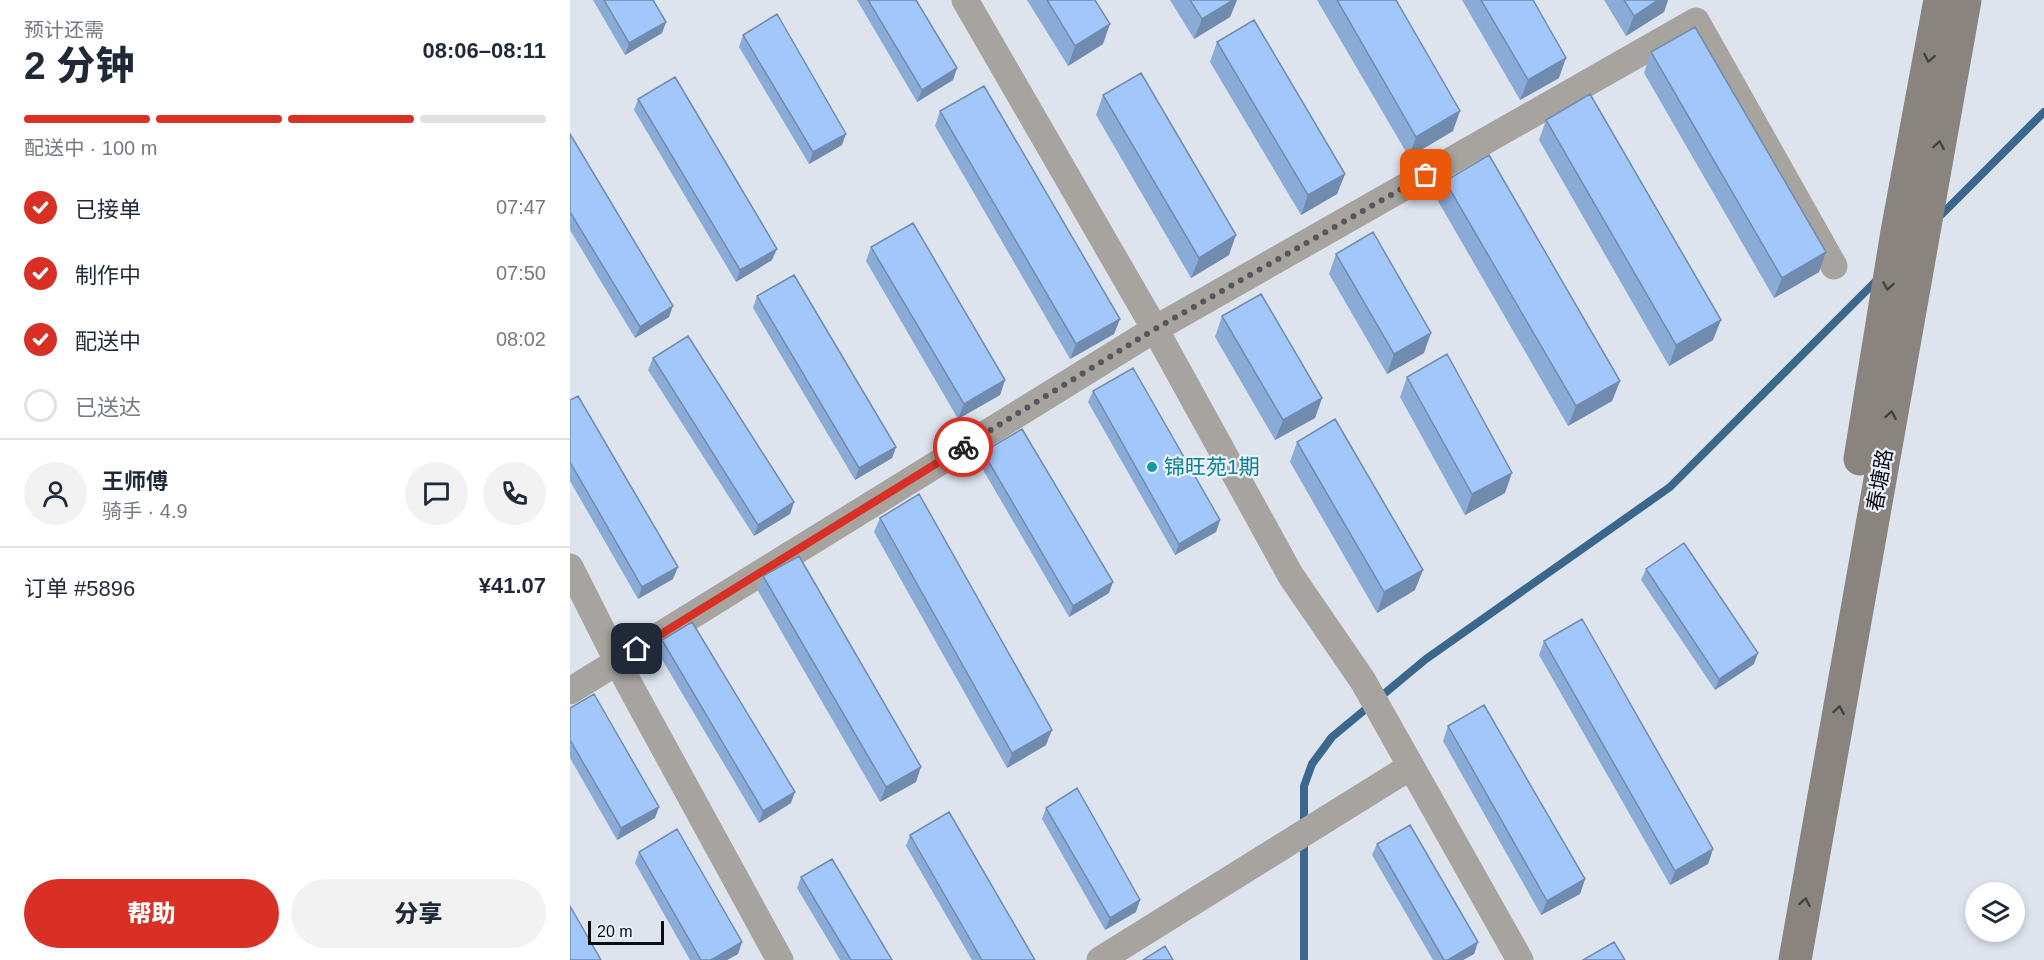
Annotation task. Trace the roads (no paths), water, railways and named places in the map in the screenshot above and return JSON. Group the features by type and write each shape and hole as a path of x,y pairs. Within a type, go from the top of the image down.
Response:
{"street":[{"path":"965,0 1155,329 1291,576 1363,681 1520,960"},
{"name":"春塘路","path":"1772,960 1864,438 1897,232 1940,0"},
{"name":"春塘路","path":"1795,960 1965,0"},
{"path":"570,691 1155,329 1696,21 1834,266"},
{"path":"570,567 617,661 780,960"},
{"path":"1100,960 1410,767"}],"waterway":[{"path":"1937,219 2044,112"},
{"path":"1304,827 1304,786 1312,764 1332,737 1426,659 1670,487 1878,279"},
{"path":"1304,839 1304,960"}],"place":[{"name":"锦旺苑1期","path":"1152,467"}]}
